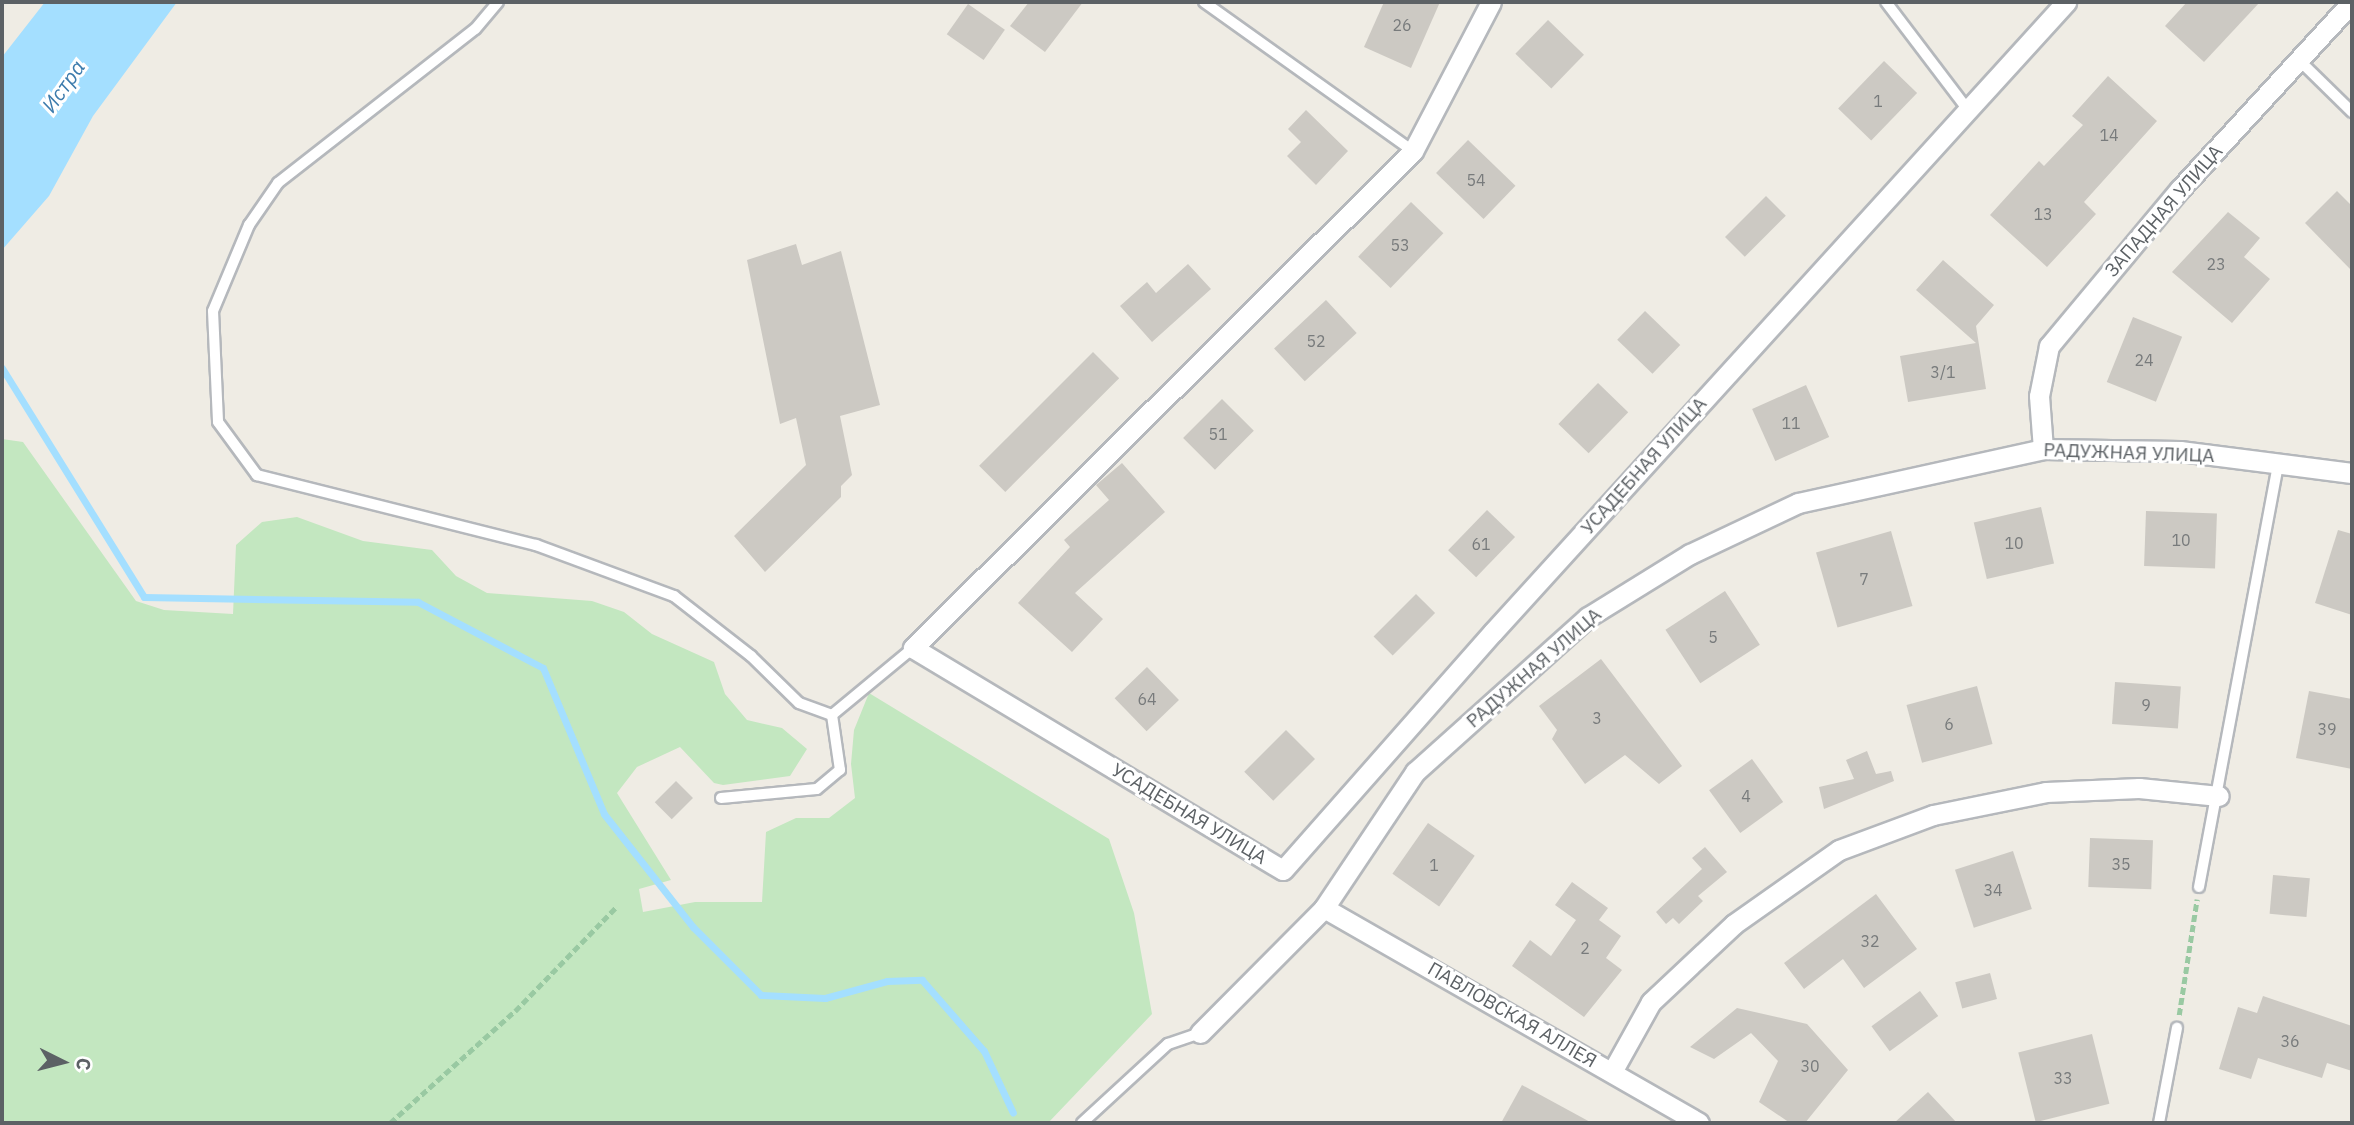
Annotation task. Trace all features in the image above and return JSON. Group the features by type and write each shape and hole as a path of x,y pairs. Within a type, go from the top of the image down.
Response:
{"street":[{"path":"913,648 1413,151 1491,2"},
{"name":"УСАДЕБНАЯ УЛИЦА","path":"913,648 1283,870 1503,621 2066,2"},
{"name":"ЗАПАДНАЯ УЛИЦА","path":"2043,449 2039,397 2049,346 2180,189 2352,2"},
{"name":"РАДУЖНАЯ УЛИЦА","path":"1200,1033 1324,908 1415,772 1588,617 1690,554 1798,503 2043,449 2180,451 2352,473"},
{"path":"1612,1072 1651,1002 1734,924 1839,850 1933,815 2046,792 2139,788 2219,796"},
{"name":"ПАВЛОВСКАЯ АЛЛЕЯ","path":"1324,908 1699,1123"}],"lane":[{"path":"498,2 475,29 278,183 249,225 214,311 218,422 257,475 536,545 674,596 751,656 799,703 832,715"},
{"path":"1204,2 1413,151"},
{"path":"1886,2 1968,110"},
{"path":"2300,61 2352,112"},
{"path":"2199,887 2219,796 2278,462"},
{"path":"832,715 913,648"},
{"path":"721,798 817,789 840,770 832,715"},
{"path":"2159,1123 2177,1028"},
{"path":"1082,1123 1168,1044 1200,1033"}],"path":[{"path":"2177,1028 2199,887"},
{"path":"390,1123 515,1011 615,908"}],"green space":[{"path":"2,439 23,442 136,601 164,610 233,614 236,545 262,522 297,517 363,541 432,550 456,576 487,593 592,601 624,612 652,634 714,662 725,694 747,720 782,728 807,749 790,776 723,785 714,783 680,747 637,767 617,793 671,880 639,889 643,912 695,902 762,902 766,832 796,818 829,818 855,798 851,764 854,730 869,693 1109,839 1134,913 1152,1014 1048,1123 2,1123"}],"water":[{"name":"Истра","path":"45,2 177,2 93,116 49,196 2,250 2,57"}],"building":[{"path":"1029,2 1083,2 1045,52 1010,26"},
{"path":"1384,2 1440,2 1411,68 1364,47"},
{"path":"2187,2 2260,2 2204,62 2165,26"},
{"path":"968,4 1005,30 984,60 947,34"},
{"path":"1548,20 1584,55 1551,89 1515,54"},
{"path":"1884,61 1917,93 1871,140 1838,108"},
{"path":"2108,76 2157,121 2084,202 2096,214 2047,267 1990,215 2039,161 2044,166 2083,125 2072,116"},
{"path":"1306,110 1348,151 1316,185 1287,156 1301,142 1288,129"},
{"path":"1468,140 1515,186 1484,219 1436,173"},
{"path":"2337,191 2352,206 2352,271 2305,223"},
{"path":"1766,196 1786,216 1745,257 1725,237"},
{"path":"1411,202 1443,233 1391,288 1358,257"},
{"path":"2228,212 2260,238 2244,257 2270,279 2232,323 2172,272"},
{"path":"796,244 802,265 841,251 880,405 840,416 852,475 841,486 841,497 765,572 734,536 806,465 796,418 780,424 747,260"},
{"path":"1943,260 1994,305 1976,326 1986,389 1908,402 1900,356 1976,343 1916,290"},
{"path":"1188,264 1211,289 1152,342 1120,306 1147,282 1156,293"},
{"path":"1326,300 1357,333 1305,381 1274,348"},
{"path":"1645,311 1680,345 1652,374 1617,340"},
{"path":"2133,317 2182,337 2156,402 2107,382"},
{"path":"1093,352 1119,378 1005,492 979,466"},
{"path":"1598,383 1628,412 1589,453 1558,424"},
{"path":"1806,385 1829,437 1775,461 1752,409"},
{"path":"1222,399 1254,431 1215,470 1183,438"},
{"path":"1122,463 1165,512 1075,593 1103,619 1072,652 1018,603 1070,547 1064,540 1109,500 1096,485"},
{"path":"2041,507 2054,564 1987,579 1974,523"},
{"path":"1487,510 1515,537 1476,577 1448,550"},
{"path":"2146,511 2217,513 2215,568 2144,566"},
{"path":"2338,530 2352,534 2352,615 2315,603"},
{"path":"1891,531 1912,606 1838,627 1816,552"},
{"path":"1725,591 1760,645 1700,683 1665,630"},
{"path":"1416,594 1435,613 1393,656 1374,636"},
{"path":"1601,659 1682,766 1659,784 1625,755 1585,784 1552,739 1557,730 1539,706"},
{"path":"1147,667 1179,700 1147,731 1115,698"},
{"path":"2115,682 2181,687 2178,729 2112,724"},
{"path":"1977,686 1993,744 1922,763 1906,705"},
{"path":"2309,691 2352,699 2352,769 2296,758"},
{"path":"1286,730 1315,759 1273,801 1244,772"},
{"path":"1867,751 1876,774 1891,771 1894,781 1824,809 1819,787 1854,779 1846,760"},
{"path":"1752,759 1783,802 1740,833 1709,790"},
{"path":"676,781 693,798 672,819 655,802"},
{"path":"1428,823 1475,856 1439,906 1392,874"},
{"path":"2090,838 2153,840 2151,889 2088,887"},
{"path":"1705,847 1727,872 1698,896 1703,901 1679,924 1673,918 1666,924 1656,912 1702,869 1692,858"},
{"path":"2013,851 2032,909 1974,928 1955,870"},
{"path":"2273,875 2310,878 2306,917 2270,914"},
{"path":"1572,882 1608,908 1599,920 1621,936 1606,958 1622,970 1584,1017 1512,966 1530,940 1551,956 1576,920 1555,905"},
{"path":"1876,894 1917,949 1864,988 1843,959 1804,989 1784,963"},
{"path":"1990,973 1997,999 1962,1008 1955,982"},
{"path":"1920,991 1938,1016 1890,1051 1871,1026"},
{"path":"2263,996 2352,1026 2352,1071 2327,1063 2322,1078 2258,1058 2251,1079 2219,1069 2238,1007 2257,1013"},
{"path":"1737,1008 1807,1024 1848,1070 1805,1123 1790,1123 1759,1102 1778,1061 1751,1033 1714,1059 1690,1047"},
{"path":"2092,1034 2109,1104 2036,1122 2018,1052"},
{"path":"1522,1085 1592,1123 1501,1123"},
{"path":"1928,1092 1957,1123 1894,1123"}],"waterway":[{"path":"2,368 144,597 418,602 543,668 604,814 693,927 761,995 825,998 887,981 922,980 984,1051 1013,1113"}]}
